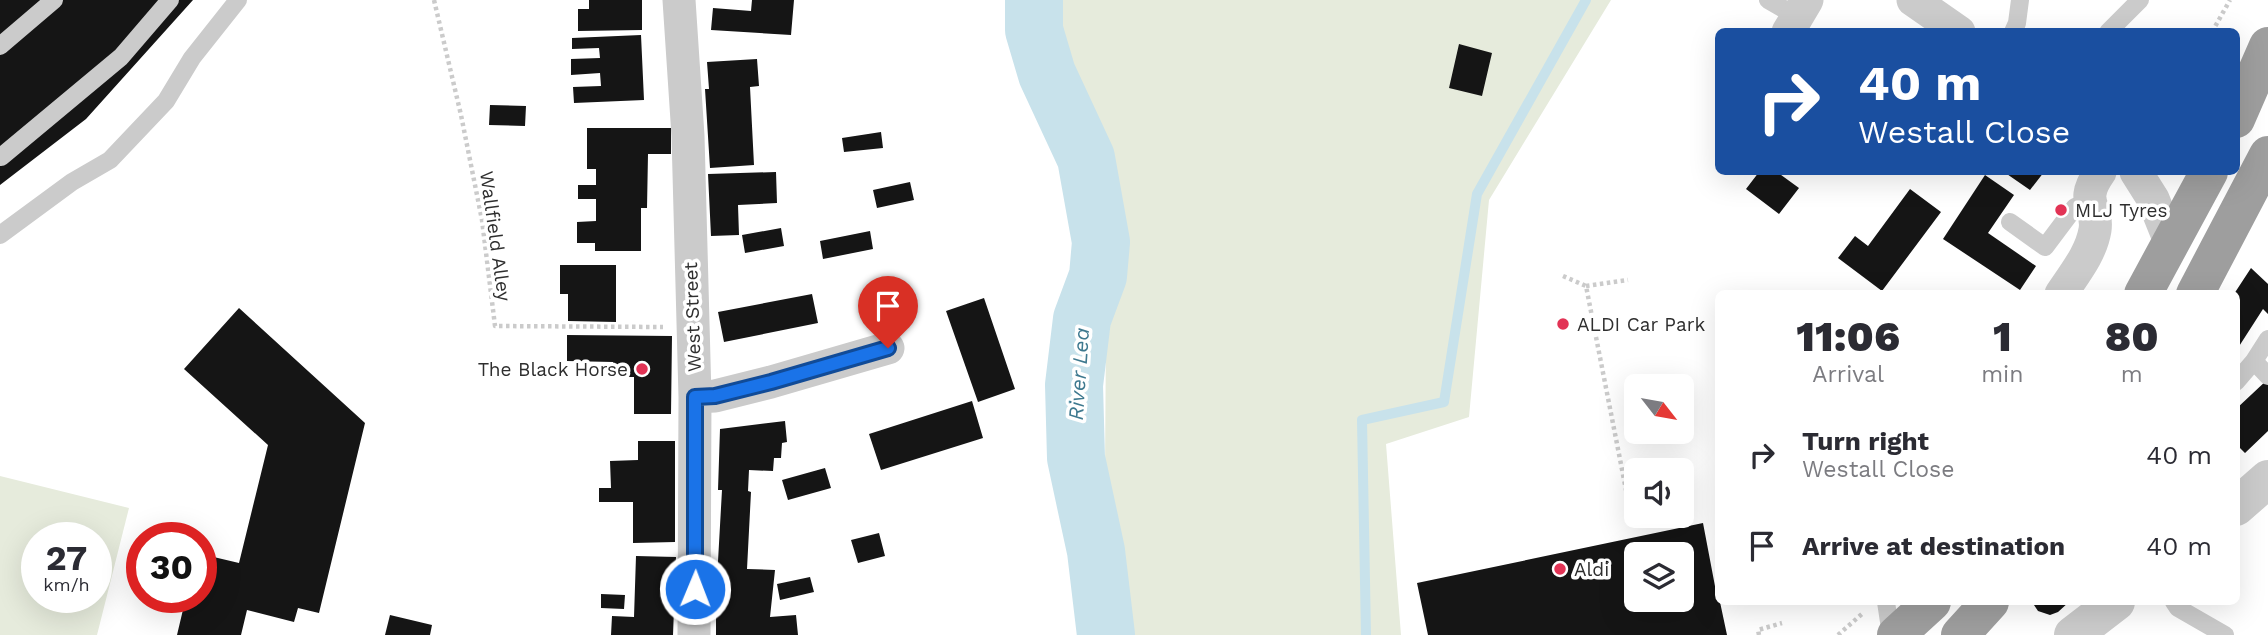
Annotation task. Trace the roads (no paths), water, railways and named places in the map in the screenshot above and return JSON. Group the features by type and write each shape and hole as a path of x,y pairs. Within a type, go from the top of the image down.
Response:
{"highway":[{"path":"2240,109 2268,46"},
{"path":"2197,290 2263,173"},
{"path":"2145,290 2207,175"},
{"path":"1894,635 1929,605"},
{"path":"1961,635 1987,605"}],"street":[{"name":"West Street","path":"679,0 688,136 695,397 694,635"},
{"path":"1913,0 1953,28"},
{"path":"2138,175 2153,199 2171,244"},
{"path":"2064,290 2086,256 2092,238 2095,227 2094,186"},
{"path":"695,397 715,396 771,382 888,348"},
{"path":"2240,504 2268,479"},
{"path":"2073,635 2112,605"}],"lane":[{"path":"0,46 54,0"},
{"path":"0,156 121,57 170,0"},
{"path":"0,236 72,182 110,160 166,101 192,58 238,0"},
{"path":"2015,28 2020,0"},
{"path":"2112,28 2140,0"},
{"path":"2010,222 2045,247 2067,216 2094,186"},
{"path":"2240,377 2268,339"},
{"path":"2253,361 2268,376"},
{"path":"1878,605 1894,635"},
{"path":"2176,605 2225,635"}],"waterway":[{"name":"River Lea","path":"1034,0 1034,30 1047,74 1086,158 1101,242 1098,276 1082,319 1074,385 1076,458 1096,551 1106,635"},
{"path":"1366,635 1362,420 1444,402 1477,194 1586,0"}],"place":[{"name":"MLJ Tyres","path":"2061,210"},
{"name":"ALDI Car Park","path":"1563,324"},
{"name":"The Black Horse","path":"642,369"},
{"name":"Aldi","path":"1560,569"}]}
